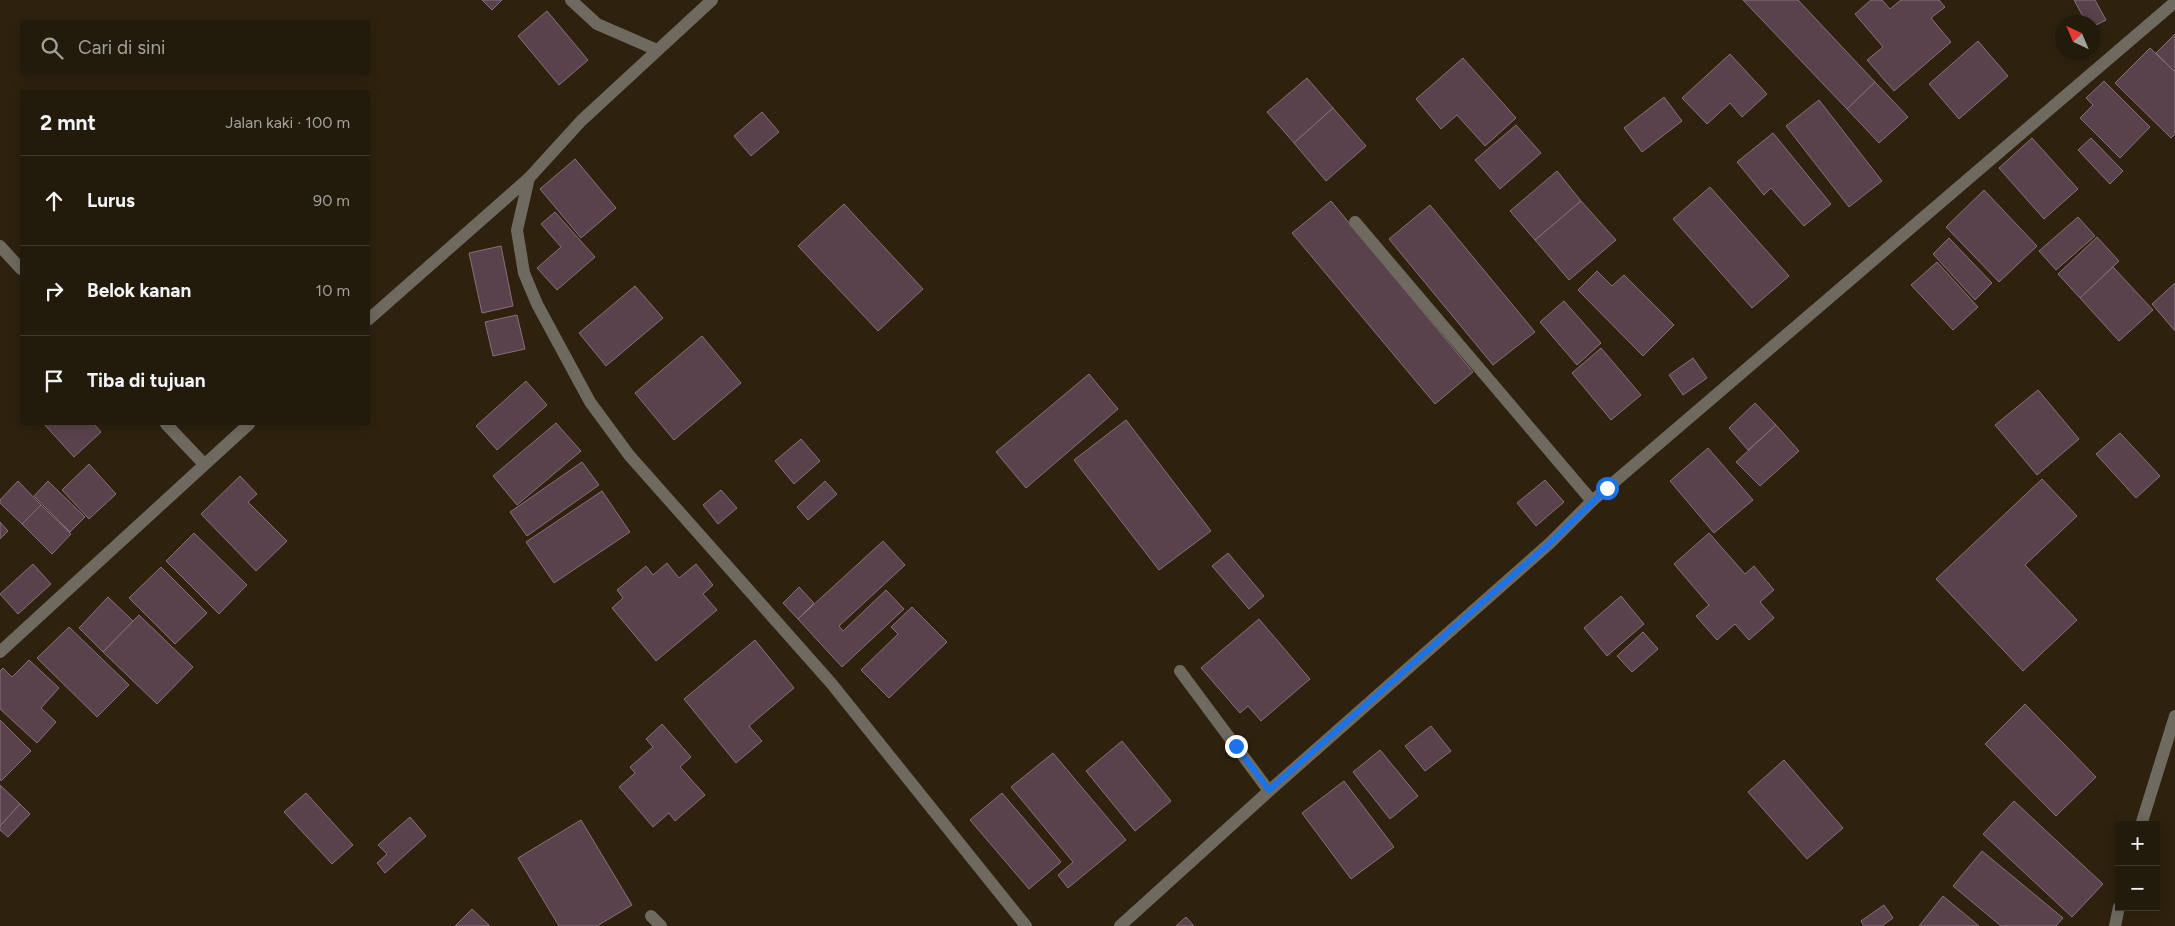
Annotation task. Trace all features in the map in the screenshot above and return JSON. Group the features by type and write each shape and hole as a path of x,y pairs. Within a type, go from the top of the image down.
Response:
{"street":[{"path":"571,0 597,24 657,50"},
{"path":"370,318 528,178 580,121 712,0"},
{"path":"1120,926 1269,790 1550,543 1592,501 2175,2"},
{"path":"528,178 517,230 524,273 537,304 590,402 629,455 831,683 1026,926"},
{"path":"1355,222 1592,501"},
{"path":"0,246 20,268"},
{"path":"167,425 204,464"},
{"path":"0,652 248,425"},
{"path":"1180,671 1269,790"},
{"path":"2142,821 2175,716"},
{"path":"2115,926 2118,911"},
{"path":"651,916 660,926"}],"building":[{"path":"482,0 502,0 492,10"},
{"path":"1743,0 1798,0 1875,82 1847,109"},
{"path":"1871,0 1882,0 1890,9 1901,0 1939,0 1945,7 1931,18 1951,42 1894,91 1867,60 1883,47 1855,14"},
{"path":"2074,0 2095,0 2106,20 2100,23 2100,15 2082,15"},
{"path":"547,11 588,60 559,85 518,36"},
{"path":"2175,34 2175,72 2156,53"},
{"path":"1978,41 2008,76 1959,119 1929,84"},
{"path":"2150,48 2175,72 2175,134 2171,138 2115,83"},
{"path":"1730,54 1767,94 1742,117 1730,103 1707,124 1682,98"},
{"path":"1463,58 1516,118 1485,146 1457,115 1441,129 1416,99"},
{"path":"1307,78 1333,108 1294,143 1267,112"},
{"path":"2104,81 2150,127 2120,158 2080,118 2093,105 2086,98"},
{"path":"1875,82 1908,117 1879,143 1847,109"},
{"path":"1664,97 1682,121 1642,152 1624,128"},
{"path":"1819,100 1882,181 1849,207 1786,126"},
{"path":"1333,108 1366,146 1326,181 1294,143"},
{"path":"762,112 779,132 751,156 734,136"},
{"path":"1516,125 1541,153 1500,189 1475,160"},
{"path":"1773,133 1831,204 1804,226 1771,188 1764,195 1737,162"},
{"path":"2032,138 2078,189 2044,219 1999,168"},
{"path":"2091,138 2123,171 2110,184 2078,150"},
{"path":"575,159 616,208 581,238 540,189"},
{"path":"1557,171 1581,201 1535,240 1510,211"},
{"path":"1710,187 1789,276 1752,308 1673,219"},
{"path":"1984,190 2037,246 1999,282 1946,227"},
{"path":"1331,201 1473,372 1435,404 1292,233"},
{"path":"1581,201 1616,240 1569,280 1535,240"},
{"path":"844,204 923,289 878,331 798,246"},
{"path":"1430,205 1535,332 1493,365 1389,239"},
{"path":"555,212 595,257 557,290 537,268 561,247 541,224"},
{"path":"2078,217 2095,236 2056,270 2039,251"},
{"path":"2097,237 2119,261 2080,298 2058,274"},
{"path":"1949,238 1992,283 1975,300 1933,254"},
{"path":"501,246 513,306 482,313 469,253"},
{"path":"1937,262 1978,307 1953,330 1911,285"},
{"path":"2113,267 2153,310 2119,341 2080,298"},
{"path":"1597,271 1612,286 1624,275 1674,325 1643,356 1578,290"},
{"path":"2175,283 2175,331 2152,304"},
{"path":"635,286 663,318 606,366 579,333"},
{"path":"1564,301 1601,343 1577,365 1540,322"},
{"path":"517,315 525,349 493,356 485,322"},
{"path":"702,336 741,383 674,440 635,393"},
{"path":"1601,348 1641,395 1611,420 1572,373"},
{"path":"1693,358 1707,378 1683,395 1669,375"},
{"path":"1089,374 1118,409 1026,488 996,452"},
{"path":"526,381 547,405 497,450 476,426"},
{"path":"2038,390 2079,439 2037,475 1995,425"},
{"path":"1755,403 1776,425 1748,450 1729,428"},
{"path":"1126,420 1211,531 1159,570 1074,460"},
{"path":"556,423 581,451 517,505 493,476"},
{"path":"45,425 95,425 101,432 74,457"},
{"path":"1776,425 1799,451 1760,486 1736,462"},
{"path":"2120,433 2160,476 2136,498 2096,454"},
{"path":"801,439 820,461 794,484 775,461"},
{"path":"1708,448 1753,500 1714,533 1670,481"},
{"path":"582,462 599,485 527,536 510,512"},
{"path":"89,464 116,494 89,519 62,490"},
{"path":"240,476 257,494 248,502 287,541 256,571 201,514"},
{"path":"2042,479 2077,516 2025,565 2077,620 2023,671 1936,579"},
{"path":"1545,480 1564,502 1536,526 1517,503"},
{"path":"18,481 41,505 22,524 0,503 0,500"},
{"path":"48,481 85,517 70,532 34,496"},
{"path":"825,481 837,494 808,520 797,507"},
{"path":"721,490 737,508 718,524 703,505"},
{"path":"602,491 630,532 554,583 526,542"},
{"path":"41,505 71,534 52,554 22,524"},
{"path":"0,522 8,531 0,539"},
{"path":"194,533 247,585 219,614 166,561"},
{"path":"1709,533 1745,574 1754,566 1774,590 1760,602 1774,618 1749,640 1735,624 1717,640 1696,616 1709,605 1674,564"},
{"path":"883,541 905,565 839,626 843,631 886,590 904,609 842,667 798,619"},
{"path":"1228,553 1264,596 1249,609 1212,566"},
{"path":"667,563 679,578 696,564 713,585 703,594 717,610 656,661 612,608 623,598 617,590 646,566 653,575"},
{"path":"33,564 51,584 18,614 0,594"},
{"path":"161,567 207,613 175,644 129,598"},
{"path":"799,587 814,603 798,619 783,603"},
{"path":"1621,596 1644,624 1607,656 1584,628"},
{"path":"108,597 133,621 103,652 79,628"},
{"path":"912,607 947,642 889,698 861,670 898,634 891,627"},
{"path":"139,615 193,667 157,704 103,652"},
{"path":"1259,619 1310,679 1261,721 1248,706 1240,713 1201,668"},
{"path":"69,627 129,685 97,717 37,658"},
{"path":"1643,632 1658,649 1632,672 1617,656"},
{"path":"755,640 794,688 749,726 762,741 736,763 684,699"},
{"path":"29,660 59,688 41,708 56,722 37,743 0,709 0,671 3,668 12,677"},
{"path":"2025,704 2096,777 2056,816 1985,744"},
{"path":"0,720 31,751 1,781 0,779"},
{"path":"662,724 691,757 680,767 705,795 675,821 669,813 653,827 619,787 635,773 630,767 653,747 646,739"},
{"path":"1431,726 1451,751 1425,771 1405,746"},
{"path":"1122,741 1171,801 1135,831 1086,771"},
{"path":"1380,750 1418,796 1390,819 1353,772"},
{"path":"1053,753 1126,840 1068,888 1058,875 1073,862 1011,787"},
{"path":"1784,760 1843,828 1807,859 1748,792"},
{"path":"1344,781 1394,847 1351,879 1302,813"},
{"path":"0,785 20,804 0,826"},
{"path":"306,793 353,845 332,864 284,812"},
{"path":"1002,793 1061,862 1029,889 970,820"},
{"path":"2014,801 2103,884 2072,917 1983,834"},
{"path":"20,804 30,814 8,837 0,830 0,826"},
{"path":"410,817 426,836 385,873 377,863 387,854 378,845"},
{"path":"581,820 632,905 597,926 559,926 518,858"},
{"path":"1982,851 2063,918 2056,926 2001,926 1953,886"},
{"path":"1943,896 1979,926 1919,926"},
{"path":"1884,905 1893,918 1882,926 1864,926 1861,921"},
{"path":"472,909 490,926 455,926"},
{"path":"1186,917 1194,926 1176,926"}],"route":[{"path":"1236,746 1269,790 1550,543 1607,488"}]}
